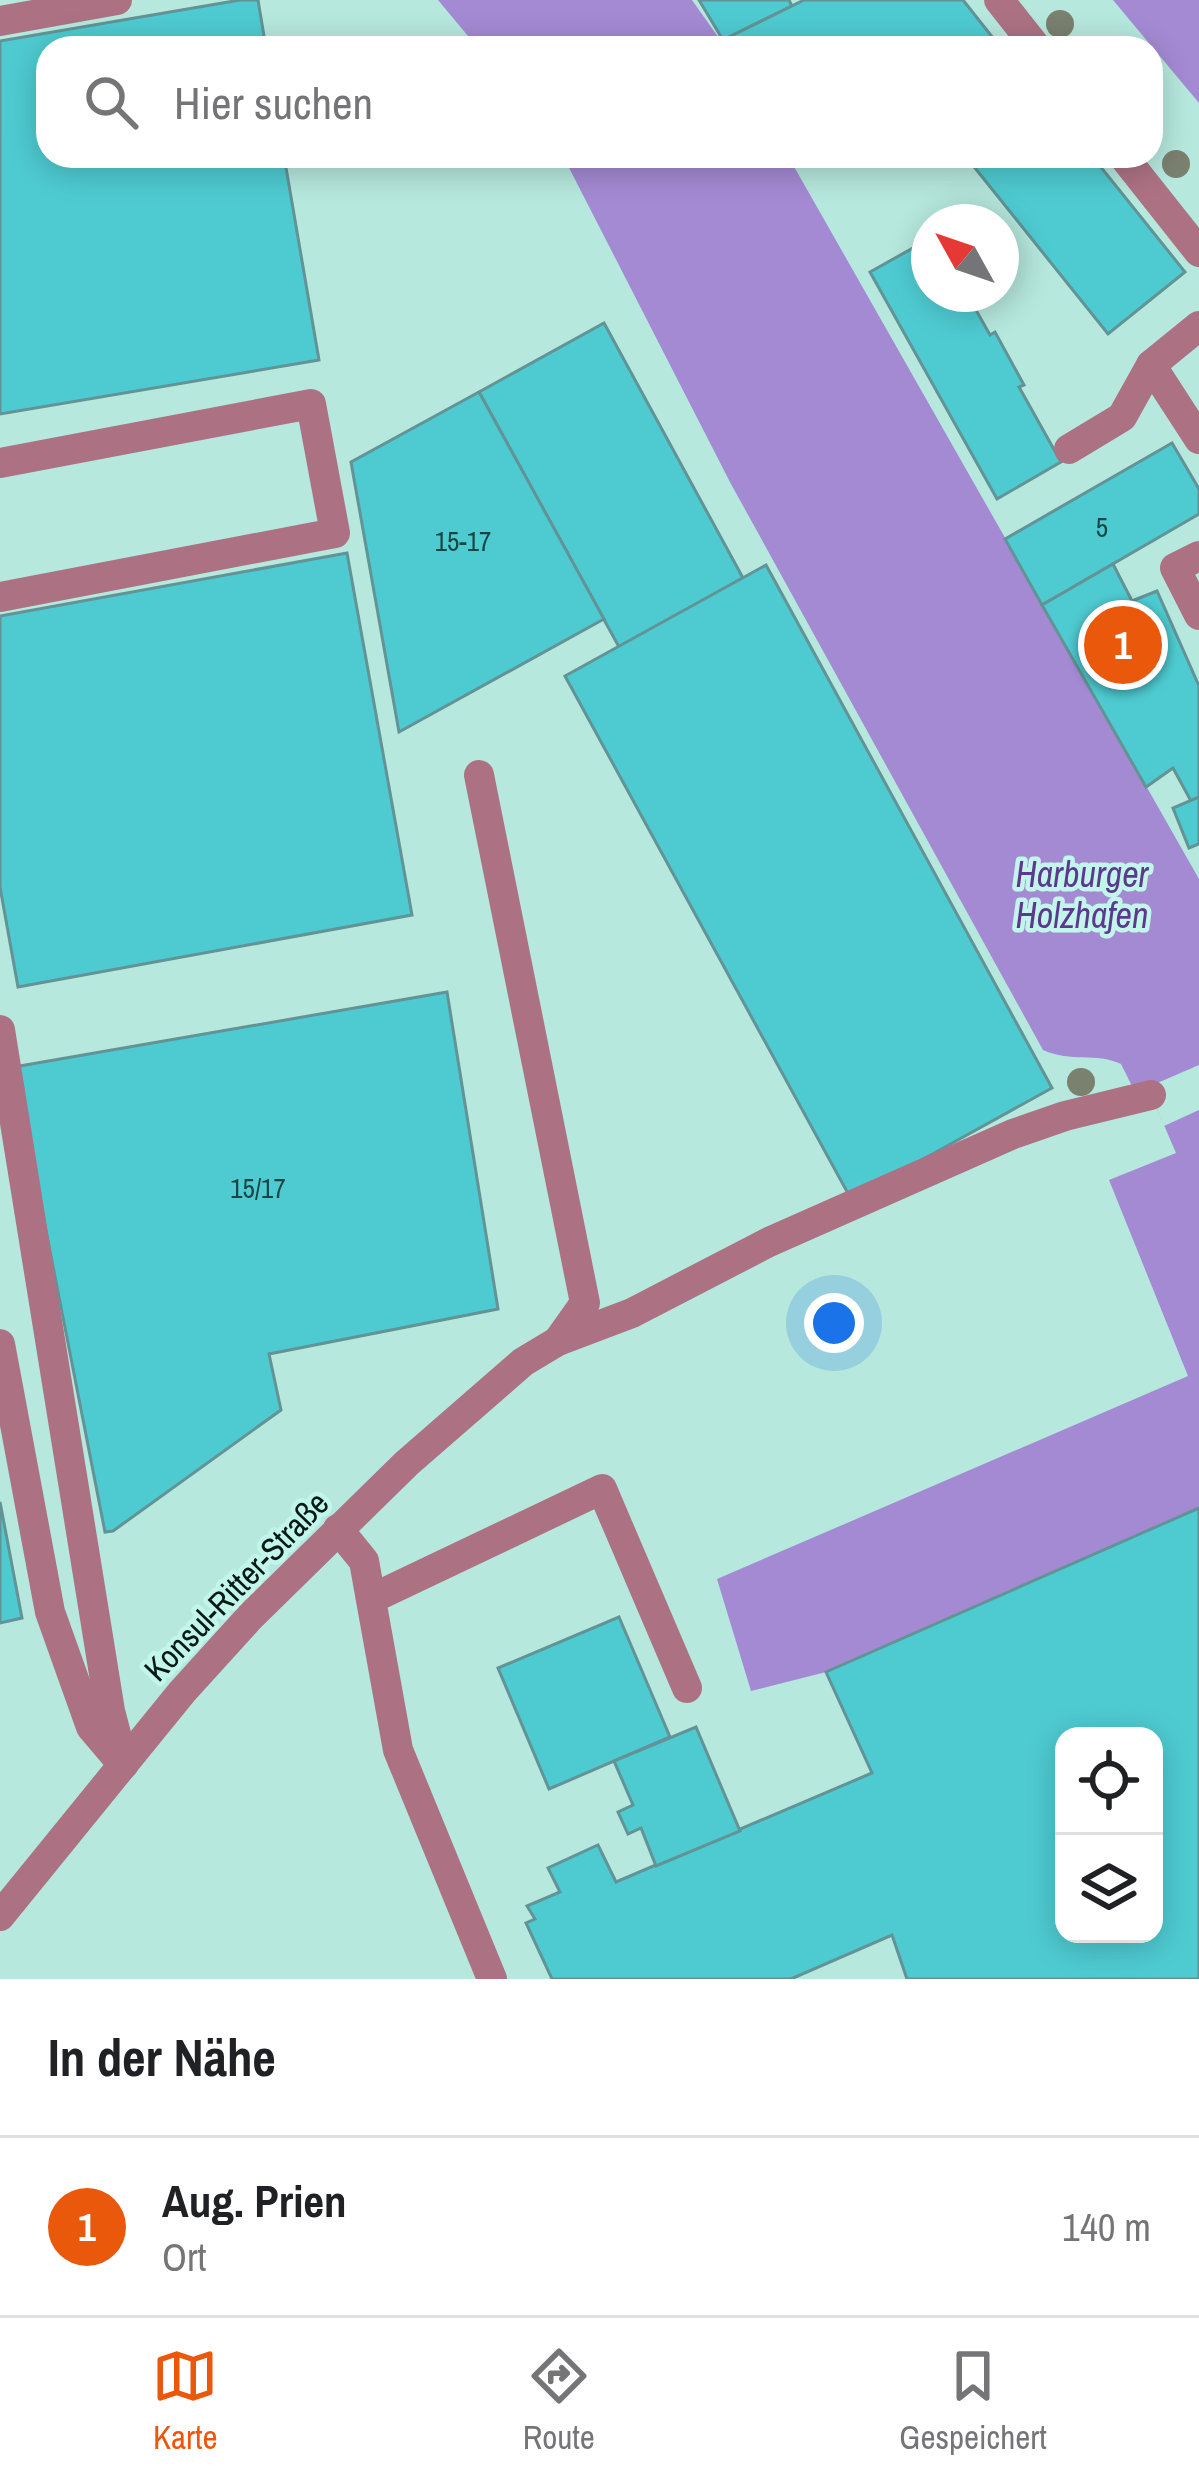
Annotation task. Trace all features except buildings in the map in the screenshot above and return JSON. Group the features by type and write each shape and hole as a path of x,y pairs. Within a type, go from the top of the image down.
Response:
{"street":[{"path":"0,21 117,0"},
{"path":"999,0 1028,36"},
{"path":"1132,168 1199,252"},
{"path":"1070,449 1122,417 1151,365 1199,326"},
{"path":"1151,365 1199,439"},
{"path":"0,464 311,404 335,533 0,597"},
{"path":"1199,556 1175,568 1199,615"},
{"path":"479,775 585,1304 558,1341"},
{"path":"0,1030 110,1711 124,1764"},
{"name":"Konsul-Ritter-Straße","path":"0,1916 223,1647 338,1529 523,1362 558,1341 632,1313 769,1242 1013,1134 1151,1095"},
{"path":"0,1344 50,1612 91,1727 124,1764"},
{"path":"371,1599 602,1489 687,1688"},
{"path":"338,1529 364,1561 398,1750 492,1979"}],"water":[{"path":"438,0 692,0 718,36 468,36"},
{"path":"1113,0 1199,0 1199,103 1163,60 1163,36 1143,36"},
{"name":"Harburger Holzhafen","path":"569,168 795,168 1199,879 1199,1508 826,1672 751,1691 717,1579 1188,1376 1109,1180 1176,1153 1148,1088 1135,1092 1121,1064 1043,1050 731,484"}],"pier":[{"path":"1199,1065 1199,1110 1164,1126 1148,1087"}],"place":[{"name":"Aug. Prien","path":"1123,645"}]}
